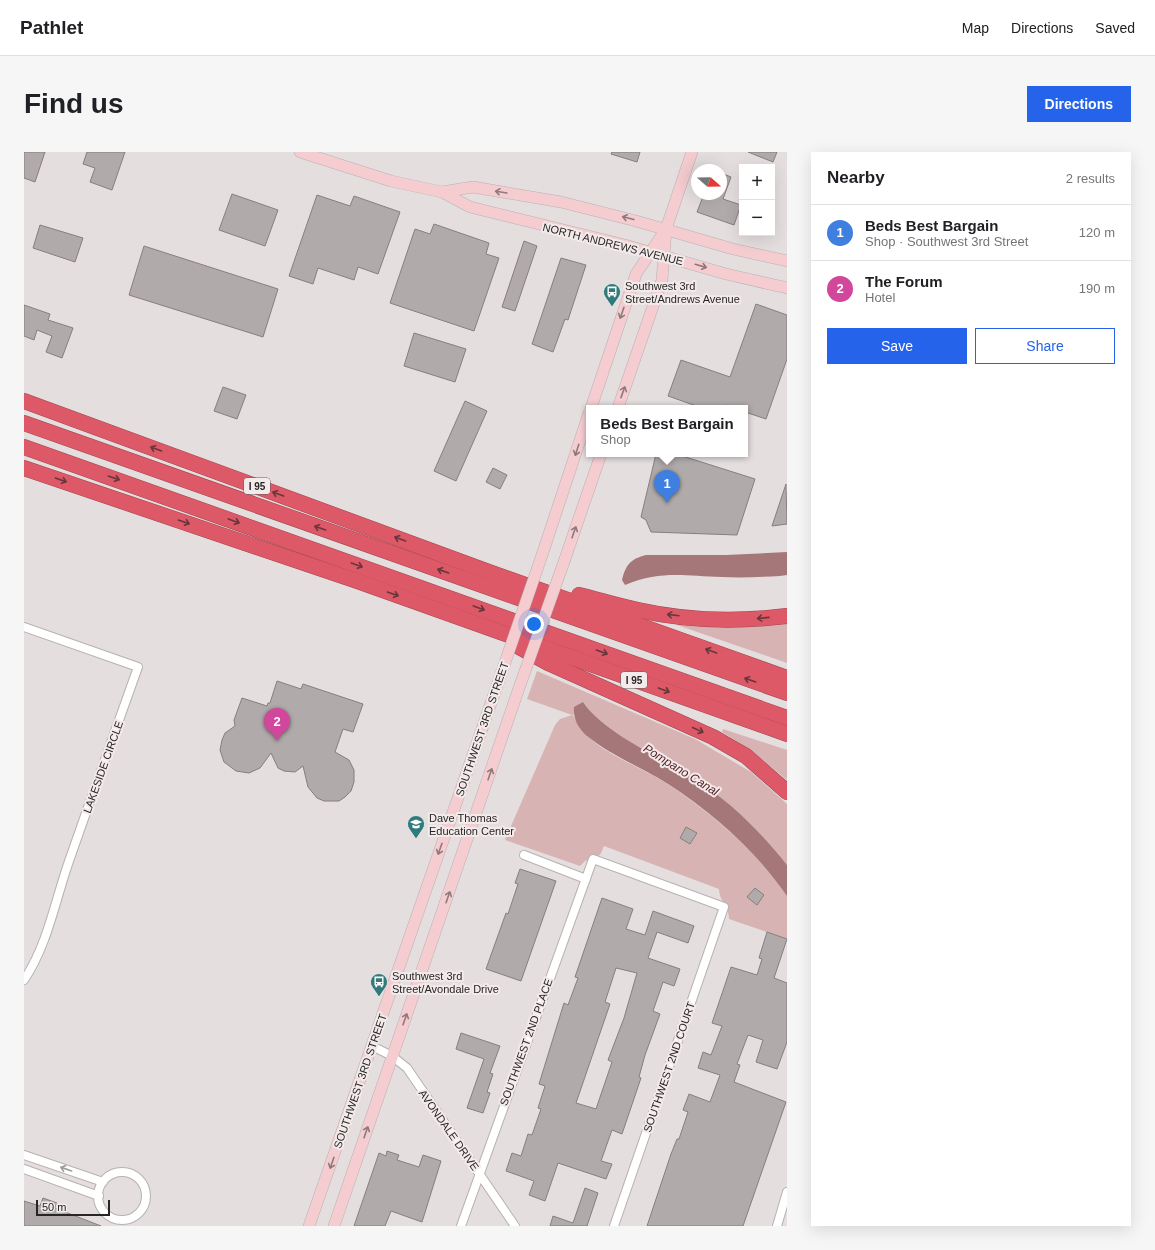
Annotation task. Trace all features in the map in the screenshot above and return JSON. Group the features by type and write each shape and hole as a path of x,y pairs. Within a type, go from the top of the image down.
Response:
{"highway":[{"name":"I 95","path":"24,401 489,572 787,678"},
{"path":"24,423 787,693"},
{"path":"24,447 787,718"},
{"name":"I 95","path":"24,468 482,626 787,734"},
{"path":"489,572 653,613 724,620 787,616"},
{"path":"482,626 548,663 718,740 746,756 787,792"}],"street":[{"name":"NORTH ANDREWS AVENUE","path":"300,152 391,181 442,192 470,208 650,252 726,274 787,288"},
{"path":"619,405 662,280 666,229 692,152"},
{"name":"NORTH ANDREWS AVENUE","path":"442,192 473,187 597,210 733,249 787,261"},
{"path":"591,405 636,274 666,229"},
{"name":"SOUTHWEST 3RD STREET","path":"309,1226 499,680 586,422"},
{"name":"SOUTHWEST 3RD STREET","path":"334,1226 600,457"},
{"name":"LAKESIDE CIRCLE","path":"24,627 138,667 68,864 48,928 37,957 24,980"},
{"path":"524,855 586,879"},
{"name":"SOUTHWEST 2ND PLACE","path":"461,1226 479,1172 593,859 724,907"},
{"name":"SOUTHWEST 2ND COURT","path":"614,1226 724,907"},
{"name":"AVONDALE DRIVE","path":"372,1046 392,1056 407,1068 515,1226"},
{"path":"24,1155 103,1182"},
{"path":"24,1169 99,1196"},
{"path":"125,1172 133,1174 144,1186 146,1198 142,1210 130,1219 112,1222 102,1209 99,1196 103,1182 117,1173 125,1172"},
{"path":"777,1226 787,1192"}],"shaded area":[{"path":"787,552 787,575 729,577 673,575 650,577 625,585 622,580 627,566 636,558 646,555 726,555"},
{"path":"678,623 787,623 787,663 677,625"},
{"path":"537,671 695,739 751,772 787,804 787,865 744,817 719,796 680,770 619,735 593,714 583,702 573,715 580,727 590,738 615,756 657,777 682,794 719,822 753,854 780,884 787,896 787,939 729,919 729,914 719,893 719,889 604,846 600,855 585,861 580,866 505,840 555,725 560,719 572,715 527,699"},
{"path":"583,702 593,714 619,735 680,770 706,787 744,817 787,865 787,896 775,879 748,849 733,834 702,808 668,784 606,750 587,736 581,730 574,715 574,707"},
{"path":"723,729 787,750 787,780 748,748 722,732"}],"building":[{"path":"24,152 45,152 35,182 24,178"},
{"path":"87,152 125,152 112,190 90,182 95,168 83,164"},
{"path":"612,152 640,152 637,162 611,154"},
{"path":"748,152 777,152 773,162"},
{"path":"727,175 731,177 727,188"},
{"path":"232,194 278,210 265,246 219,230"},
{"path":"317,195 350,206 354,196 400,212 378,274 358,267 354,280 318,268 313,284 289,276"},
{"path":"702,200 726,200 739,204 739,211 734,225 697,212"},
{"path":"434,224 489,243 486,254 499,258 474,331 390,303 415,229 430,234"},
{"path":"40,225 83,238 75,262 33,248"},
{"path":"524,241 537,246 515,311 502,307"},
{"path":"144,246 278,289 263,337 129,295"},
{"path":"561,258 586,265 568,320 565,319 553,352 532,344"},
{"path":"756,304 787,315 787,359 766,419 748,413 748,405 694,405 668,396 681,360 730,377"},
{"path":"24,305 50,314 48,320 73,328 62,358 46,352 52,336 37,330 34,340 24,336"},
{"path":"414,333 466,349 455,382 404,366"},
{"path":"223,387 246,395 237,419 214,411"},
{"path":"465,401 487,411 456,481 434,471"},
{"path":"655,457 685,457 755,479 737,535 651,532 646,520 641,517"},
{"path":"493,468 507,475 500,489 486,482"},
{"path":"786,484 787,524 772,526"},
{"path":"277,681 301,689 303,684 363,704 353,732 343,729 335,752 349,760 354,770 354,782 351,791 339,801 324,801 317,798 308,787 303,766 295,772 284,771 278,768 271,753 260,768 249,773 236,771 224,762 220,750 222,740 225,733 235,726 234,720 242,698 267,706 268,703 270,703"},
{"path":"686,827 697,833 690,844 680,838"},
{"path":"520,869 556,881 521,981 486,969 506,913 508,914 518,884 515,883"},
{"path":"755,888 764,895 757,905 747,897"},
{"path":"602,898 633,909 626,929 645,935 653,911 694,926 688,943 657,932 648,958 680,969 674,986 663,982 653,1011 660,1014 645,1055 639,1077 641,1078 622,1134 612,1130 601,1161 612,1164 606,1179 558,1163 545,1201 529,1195 534,1181 506,1171 512,1153 521,1156 528,1134 532,1135 541,1109 538,1108 545,1086 539,1084 564,1003 568,1005 578,978 575,977","holes":["616,968 637,973 624,1018 608,1060 612,1062 596,1109 576,1103 610,1004 605,1002"]},
{"path":"767,932 787,939 774,978 787,983 787,1042 777,1069 756,1062 763,1040 748,1035 737,1064 740,1065 734,1082 786,1102 743,1226 647,1226 671,1154 677,1139 679,1139 688,1112 683,1110 689,1094 710,1102 720,1075 698,1068 703,1052 711,1055 722,1026 712,1023 731,967 757,975 762,959 759,958"},
{"path":"461,1033 500,1046 490,1073 493,1074 487,1092 490,1093 483,1113 467,1108 484,1059 456,1049"},
{"path":"387,1151 399,1155 397,1160 419,1167 423,1155 441,1161 422,1222 391,1211 385,1226 354,1226 379,1153 386,1156"},
{"path":"585,1188 598,1193 587,1226 550,1226 553,1216 573,1223"},
{"path":"43,1198 57,1203 55,1208 101,1226 24,1226 24,1201 40,1206"}],"place":[{"name":"Southwest 3rd Street/Andrews Avenue","path":"612,307"},
{"name":"Beds Best Bargain","path":"667,503"},
{"name":"The Forum","path":"277,741"},
{"name":"Dave Thomas Education Center","path":"416,839"},
{"name":"Southwest 3rd Street/Avondale Drive","path":"379,997"}],"water label":[{"name":"Pompano Canal","path":"681,770"}]}
